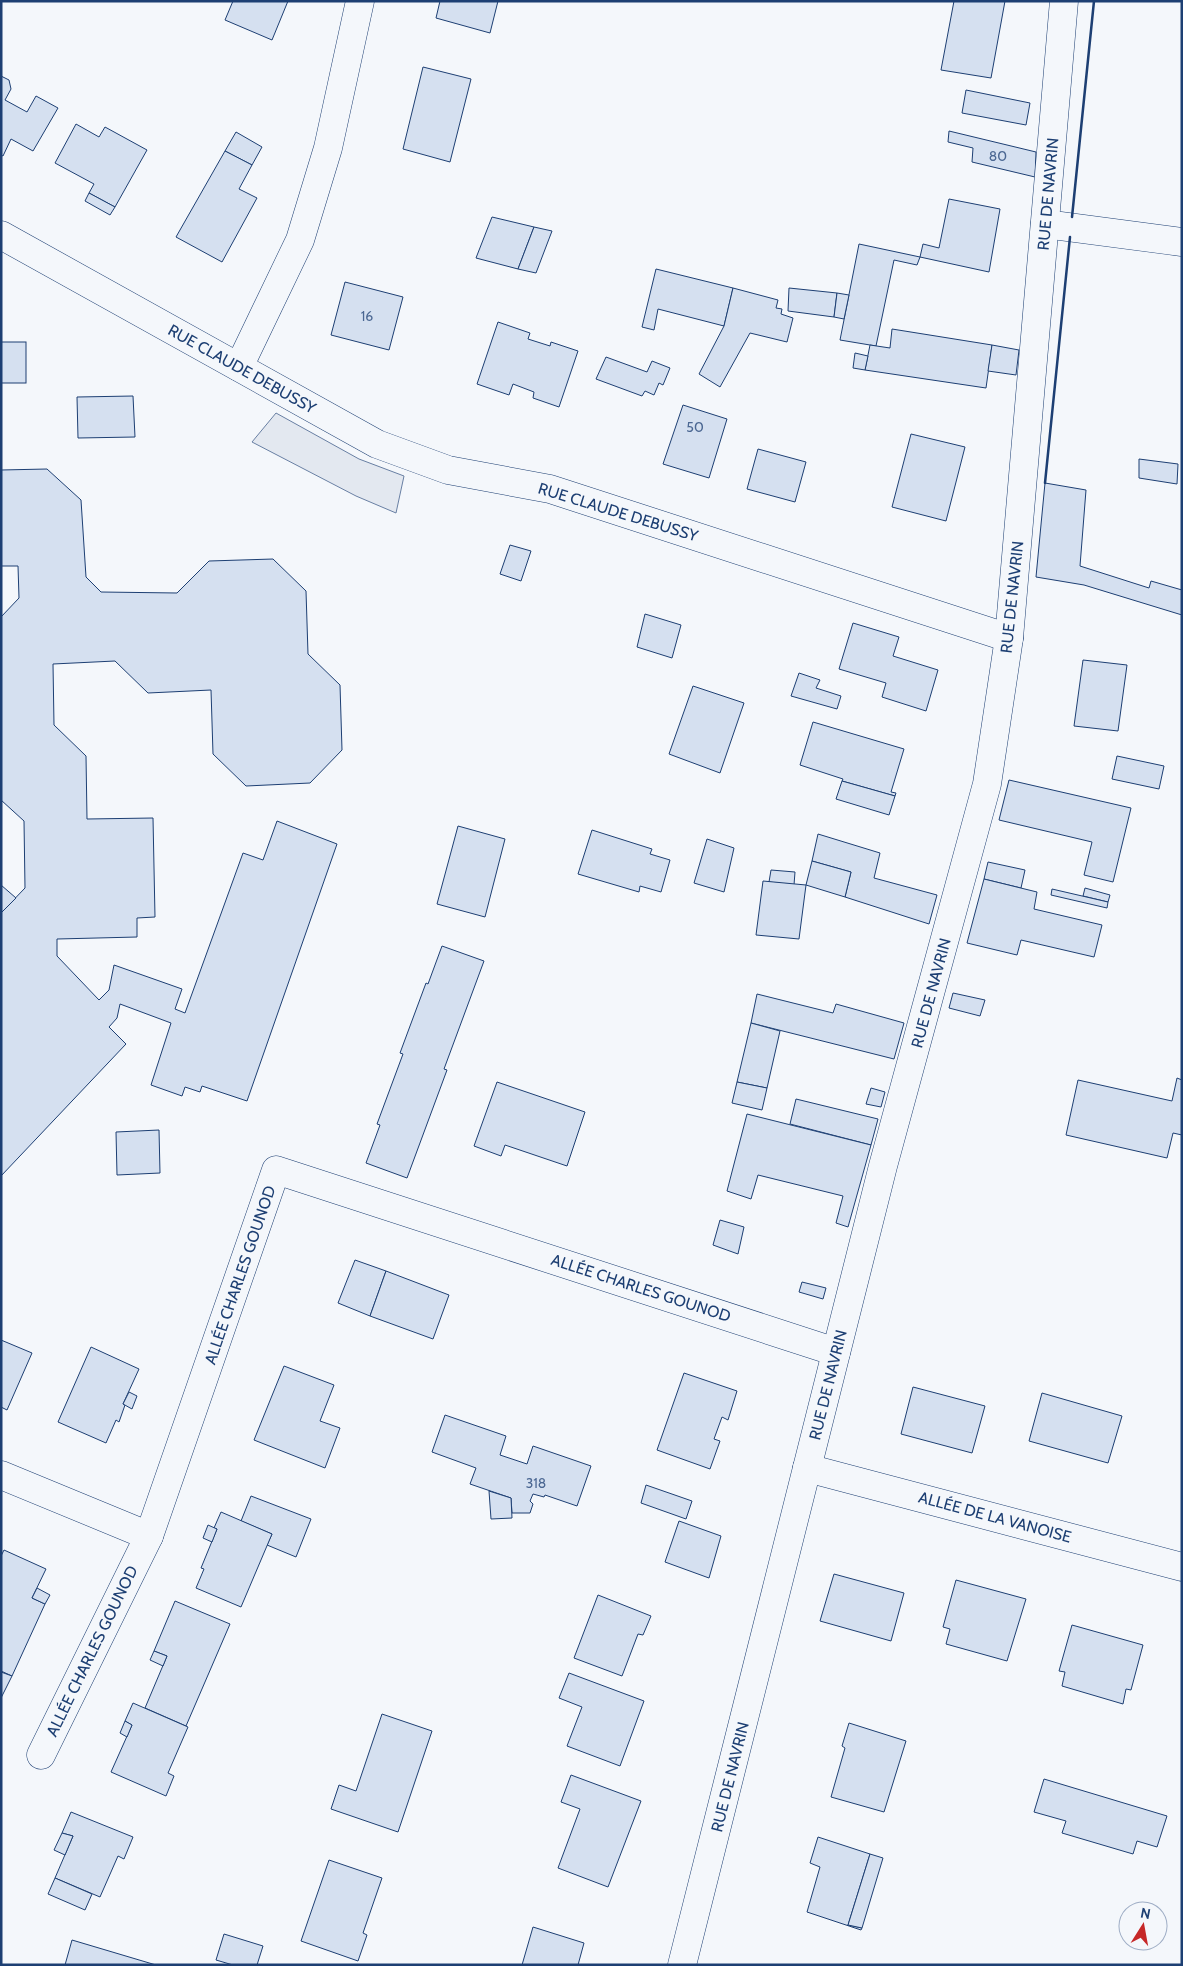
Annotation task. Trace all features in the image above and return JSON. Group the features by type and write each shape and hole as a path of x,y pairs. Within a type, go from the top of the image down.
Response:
{"street":[{"path":"239,367 300,240 328,148 360,1"},
{"name":"RUE DE NAVRIN","path":"682,1965 883,1166 988,784 1009,638 1064,1"},
{"path":"1045,224 1182,242"},
{"name":"RUE CLAUDE DEBUSSY","path":"1,235 377,444 439,467 550,489 1009,638"},
{"name":"ALLÉE CHARLES GOUNOD","path":"41,1755 149,1536 276,1170 836,1352"},
{"name":"ALLÉE DE LA VANOISE","path":"807,1468 1182,1567"},
{"path":"1,1475 149,1536"}],"shaded area":[{"path":"276,413 359,459 404,476 396,513 356,496 252,442"}],"building":[{"path":"233,1 288,1 272,40 225,20"},
{"path":"440,1 498,1 490,33 436,18"},
{"path":"954,1 1005,1 991,78 941,70"},
{"path":"423,67 471,79 450,162 403,149"},
{"path":"1,76 9,80 11,89 5,100 27,112 36,96 58,108 33,151 11,139 3,156 1,155"},
{"path":"966,90 1030,103 1026,125 962,113"},
{"path":"76,124 99,137 105,127 147,150 115,207 89,193 94,184 55,163"},
{"path":"949,131 1036,152 1035,177 972,162 973,148 948,142"},
{"path":"236,132 262,147 252,165 225,151"},
{"path":"225,151 252,165 239,189 257,198 222,262 176,237"},
{"path":"89,193 115,207 110,215 85,201"},
{"path":"949,199 1000,209 989,272 920,257 923,244 939,248"},
{"path":"492,217 534,227 518,269 476,258"},
{"path":"534,227 552,231 536,273 518,269"},
{"path":"859,244 920,257 917,265 894,260 876,346 840,340"},
{"path":"656,269 733,288 724,326 658,309 654,330 642,327"},
{"path":"345,282 403,297 389,350 331,335"},
{"path":"733,288 778,300 776,308 782,309 781,314 793,318 787,342 750,333 720,387 699,374 724,326"},
{"path":"789,288 837,293 834,317 788,311"},
{"path":"837,293 849,295 844,319 834,317"},
{"path":"498,322 530,333 528,339 550,346 551,342 578,351 559,407 533,398 534,392 513,384 509,395 477,384"},
{"path":"892,329 992,345 986,388 865,370 870,345 890,348"},
{"path":"1,342 26,342 26,383 1,383"},
{"path":"992,345 1019,350 1016,375 988,371"},
{"path":"855,353 868,356 865,370 853,368"},
{"path":"606,357 647,372 652,361 670,368 663,385 659,383 654,395 645,391 642,396 596,379"},
{"path":"133,396 135,437 78,438 77,397"},
{"path":"683,405 727,419 709,478 663,464"},
{"path":"911,434 965,447 946,521 892,507"},
{"path":"758,449 806,462 795,502 747,489"},
{"path":"1139,459 1178,464 1177,484 1139,478"},
{"path":"47,469 81,500 86,577 101,592 177,593 209,561 273,559 306,591 308,654 340,685 342,750 310,783 246,786 213,754 211,690 148,693 115,661 53,664 54,725 86,756 87,819 153,818 155,917 137,918 137,937 57,939 57,956 99,1000 109,990 114,965 182,989 175,1009 185,1013 243,853 263,860 277,821 337,844 247,1101 202,1086 200,1092 185,1087 182,1096 151,1085 171,1023 120,1004 117,1018 109,1027 126,1044 1,1176 1,913 25,888 24,821 1,800 1,617 19,598 18,566 1,566 1,470"},
{"path":"1045,483 1086,490 1080,566 1149,588 1151,581 1182,590 1182,615 1084,585 1036,577"},
{"path":"510,545 531,551 521,581 500,574"},
{"path":"645,614 681,625 672,658 637,647"},
{"path":"853,623 899,637 893,656 938,670 926,711 882,697 886,683 839,669"},
{"path":"1083,660 1127,665 1118,731 1074,726"},
{"path":"799,673 820,680 816,688 841,696 837,709 791,696"},
{"path":"693,686 744,703 720,773 669,754"},
{"path":"813,722 904,749 891,792 896,793 895,796 842,781 843,779 800,765"},
{"path":"1117,756 1164,766 1159,789 1112,779"},
{"path":"1009,780 1131,808 1113,882 1084,875 1092,842 999,820"},
{"path":"842,781 895,796 889,815 836,799"},
{"path":"458,826 505,839 485,917 437,904"},
{"path":"592,830 652,849 650,854 670,860 661,892 640,886 639,892 578,874"},
{"path":"818,834 880,853 874,878 937,895 929,924 845,897 851,872 812,861"},
{"path":"707,839 734,848 724,892 694,883"},
{"path":"812,861 851,872 845,897 806,885"},
{"path":"988,862 1025,870 1021,888 984,879"},
{"path":"771,870 795,872 794,885 769,882"},
{"path":"984,879 1037,892 1034,909 1102,925 1094,957 1021,940 1017,955 967,943"},
{"path":"763,881 806,885 799,939 756,935"},
{"path":"1,885 16,898 1,913"},
{"path":"1085,888 1110,895 1108,902 1083,896"},
{"path":"1052,889 1108,902 1107,908 1051,895"},
{"path":"442,946 484,961 444,1069 447,1070 407,1178 366,1163 380,1125 377,1124 403,1054 400,1053"},
{"path":"953,993 985,1000 980,1016 949,1008"},
{"path":"757,994 833,1013 836,1004 904,1023 894,1059 751,1023"},
{"path":"751,1023 780,1031 767,1088 737,1082"},
{"path":"1177,1078 1182,1080 1182,1135 1173,1133 1167,1158 1066,1135 1078,1080 1172,1101"},
{"path":"497,1082 585,1112 567,1166 505,1145 501,1156 474,1146"},
{"path":"737,1082 767,1088 762,1110 732,1103"},
{"path":"871,1088 885,1092 881,1107 866,1104"},
{"path":"796,1099 878,1119 871,1145 790,1124"},
{"path":"747,1114 871,1145 848,1227 836,1223 843,1196 758,1175 751,1199 727,1191"},
{"path":"159,1130 160,1173 117,1175 116,1132"},
{"path":"720,1220 744,1227 738,1254 713,1245"},
{"path":"355,1260 386,1271 370,1316 338,1303"},
{"path":"386,1271 449,1295 433,1339 370,1316"},
{"path":"802,1282 826,1288 823,1299 799,1292"},
{"path":"1,1340 32,1353 7,1410 1,1407"},
{"path":"91,1347 139,1369 123,1404 125,1405 119,1422 116,1420 106,1443 58,1422"},
{"path":"284,1366 334,1385 320,1421 340,1428 325,1468 254,1440"},
{"path":"684,1373 737,1391 728,1420 722,1417 714,1439 720,1441 710,1469 657,1450"},
{"path":"913,1387 985,1406 972,1453 901,1434"},
{"path":"129,1392 137,1396 132,1409 123,1404"},
{"path":"1042,1393 1122,1416 1108,1463 1029,1441"},
{"path":"445,1415 506,1436 500,1455 527,1464 533,1446 591,1466 577,1506 545,1495 544,1497 533,1494 530,1501 533,1504 530,1513 512,1513 511,1498 470,1484 476,1468 432,1452"},
{"path":"646,1485 692,1501 686,1519 641,1503"},
{"path":"489,1491 511,1498 512,1518 491,1519"},
{"path":"251,1496 311,1519 296,1557 267,1545 272,1534 241,1521"},
{"path":"221,1512 272,1534 241,1607 196,1588 204,1569 201,1568 217,1529 214,1528"},
{"path":"679,1521 721,1536 709,1578 665,1562"},
{"path":"208,1525 217,1529 212,1542 203,1538"},
{"path":"4,1550 46,1569 32,1598 45,1604 12,1676 1,1671 1,1556"},
{"path":"834,1574 904,1593 891,1641 820,1621"},
{"path":"956,1580 1026,1599 1007,1661 946,1644 950,1629 943,1627"},
{"path":"37,1588 50,1595 45,1604 32,1598"},
{"path":"598,1595 651,1616 643,1635 638,1634 622,1676 574,1658"},
{"path":"175,1601 230,1624 186,1726 145,1708 167,1656 154,1651"},
{"path":"1072,1625 1143,1645 1131,1690 1126,1689 1123,1704 1062,1686 1065,1672 1059,1671"},
{"path":"154,1651 167,1656 163,1666 150,1660"},
{"path":"1,1672 12,1676 1,1698"},
{"path":"569,1673 644,1701 620,1766 567,1746 582,1707 559,1698"},
{"path":"133,1703 188,1727 168,1773 174,1776 166,1796 111,1772 132,1725 125,1721"},
{"path":"382,1714 432,1731 398,1832 331,1809 339,1785 356,1791"},
{"path":"125,1721 132,1725 127,1737 120,1733"},
{"path":"849,1723 906,1741 884,1812 831,1797 845,1748 842,1746"},
{"path":"571,1775 641,1801 608,1887 558,1868 580,1809 561,1802"},
{"path":"1044,1779 1167,1816 1157,1847 1137,1841 1133,1854 1062,1833 1066,1821 1034,1812"},
{"path":"71,1812 133,1837 124,1859 118,1856 100,1897 55,1878 73,1836 62,1833"},
{"path":"62,1833 73,1836 65,1855 54,1850"},
{"path":"818,1837 870,1854 848,1925 862,1928 861,1930 807,1912 820,1867 810,1863"},
{"path":"870,1854 883,1858 862,1928 848,1925"},
{"path":"329,1860 382,1878 363,1933 367,1935 358,1961 301,1941"},
{"path":"55,1878 92,1894 85,1910 48,1894"},
{"path":"533,1927 584,1943 578,1965 522,1965"},
{"path":"224,1934 263,1946 257,1965 233,1965 216,1960"},
{"path":"72,1940 156,1965 65,1965"}],"wall":[{"path":"1072,217 1094,1"},
{"path":"1045,483 1070,237"}]}
